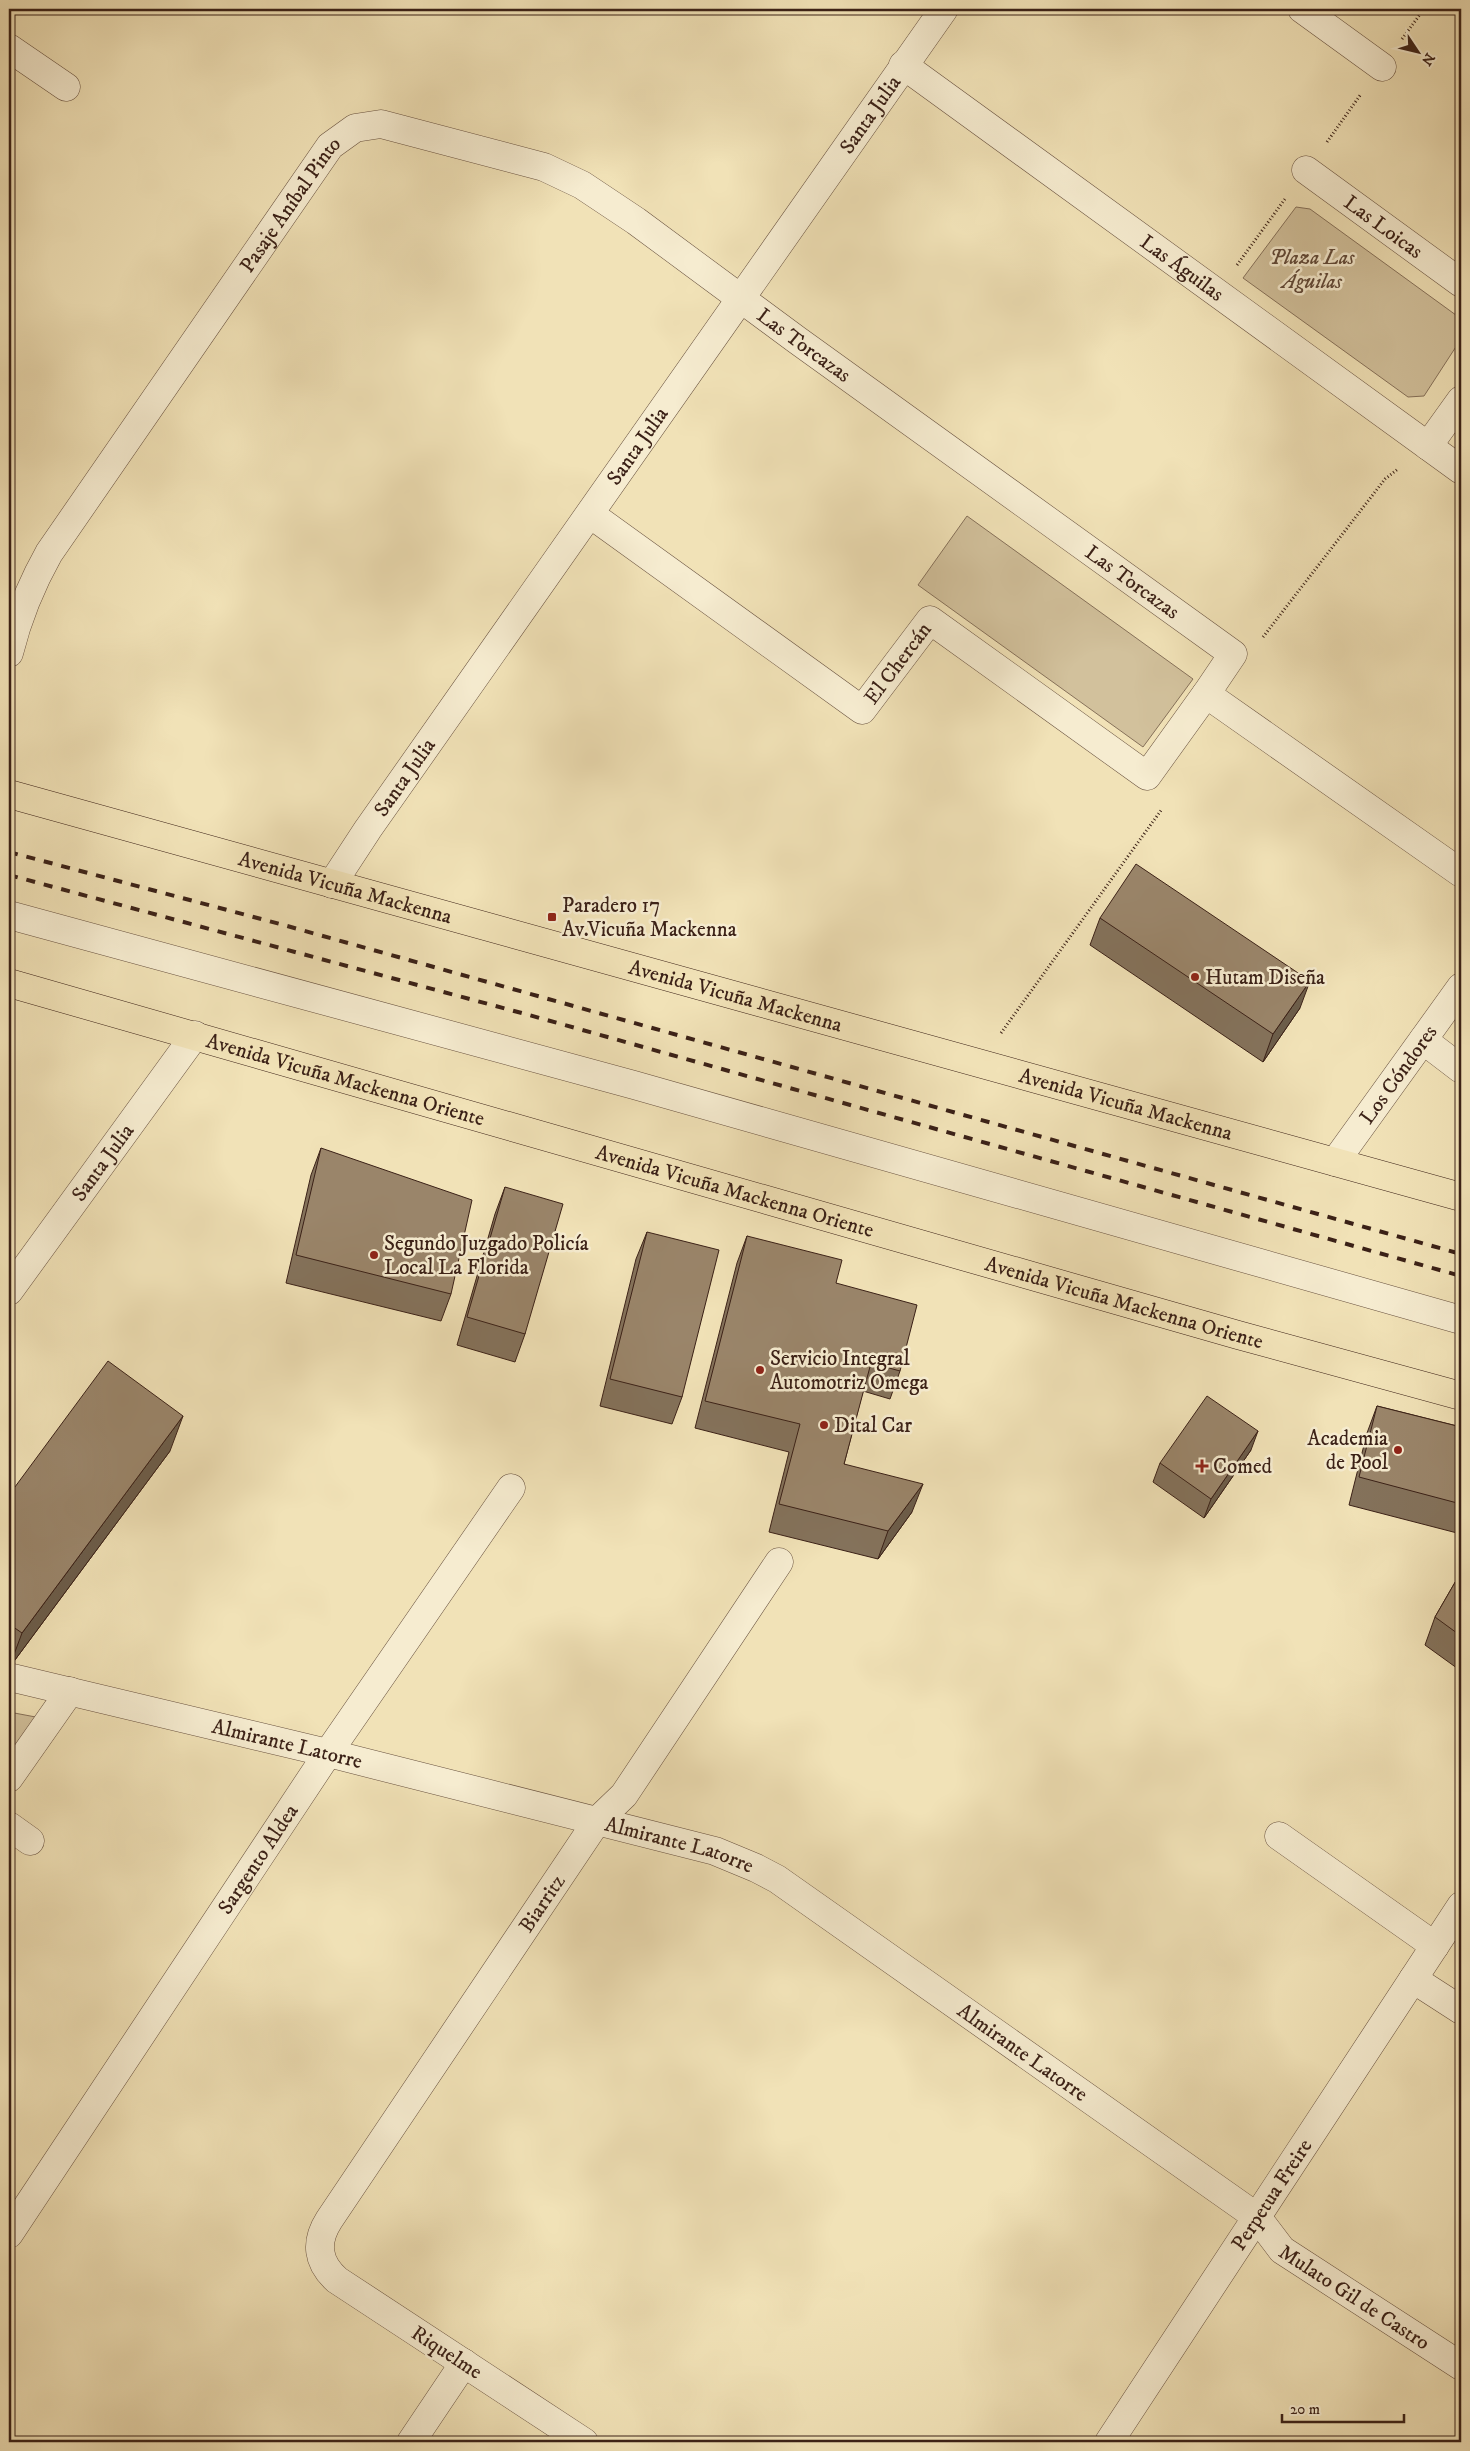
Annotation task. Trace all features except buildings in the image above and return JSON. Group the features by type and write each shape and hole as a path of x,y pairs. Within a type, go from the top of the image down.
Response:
{"main road":[{"name":"Avenida Vicuña Mackenna","path":"9,794 1335,1162 1458,1192"},
{"name":"Avenida Vicuña Mackenna Oriente","path":"9,983 1238,1335 1461,1396"}],"street":[{"name":"Santa Julia","path":"332,884 375,818 944,9"},
{"path":"1302,9 1382,67"},
{"path":"9,48 66,87"},
{"name":"Las Águilas","path":"903,65 1461,470"},
{"name":"Pasaje Aníbal Pinto","path":"9,653 23,605 34,579 49,553 330,146 355,128 381,124 394,126 531,163 564,175 629,216 740,297"},
{"name":"Las Loicas","path":"1306,170 1461,283"},
{"name":"Las Torcazas","path":"740,297 1233,654"},
{"path":"1428,446 1461,400"},
{"name":"El Chercán","path":"590,514 862,710 930,620 1147,776"},
{"path":"1147,776 1233,654"},
{"path":"1206,694 1461,873"},
{"path":"9,915 643,1088 1461,1320"},
{"name":"Los Cóndores","path":"1335,1162 1461,987"},
{"name":"Santa Julia","path":"9,1291 195,1035"},
{"path":"1422,1040 1461,1069"},
{"name":"Sargento Aldea","path":"9,2234 328,1753 511,1488"},
{"name":"Biarritz","path":"320,2254 322,2231 329,2220 597,1822 624,1795 778,1562"},
{"name":"Almirante Latorre","path":"9,1677 328,1753 715,1851 756,1868 778,1879 1257,2217"},
{"path":"9,1778 70,1691"},
{"path":"1279,1836 1435,1946"},
{"name":"Perpetua Freire","path":"1109,2442 1461,1906"},
{"path":"1413,1979 1461,2010"},
{"name":"Mulato Gil de Castro","path":"1257,2217 1282,2250 1461,2366"},
{"name":"Riquelme","path":"320,2254 329,2273 337,2280 584,2442"},
{"path":"411,2442 464,2363"}],"path":[{"path":"1217,292 1306,170"},
{"path":"1233,654 1257,645 1385,479 1428,446"},
{"path":"975,1062 996,1040 1172,795 1147,776"}],"green space":[{"name":"Plaza Las Águilas","path":"1296,207 1310,209 1460,318 1461,339 1424,396 1408,397 1243,278"},
{"path":"967,516 1193,679 1143,747 918,585"},
{"path":"9,1712 41,1718 9,1765"}],"railway":[{"path":"9,852 280,924 1461,1254"},
{"path":"9,875 529,1015 1461,1276"}],"place":[{"name":"Paradero 17 Av.Vicuña Mackenna","path":"552,917"},
{"name":"Hutam Diseña","path":"1195,977"},
{"name":"Segundo Juzgado Policía Local La Florida","path":"374,1255"},
{"name":"Servicio Integral Automotriz Omega","path":"760,1370"},
{"name":"Dital Car","path":"824,1425"},
{"name":"Academia de Pool","path":"1398,1450"},
{"name":"Comed","path":"1202,1466"}]}
